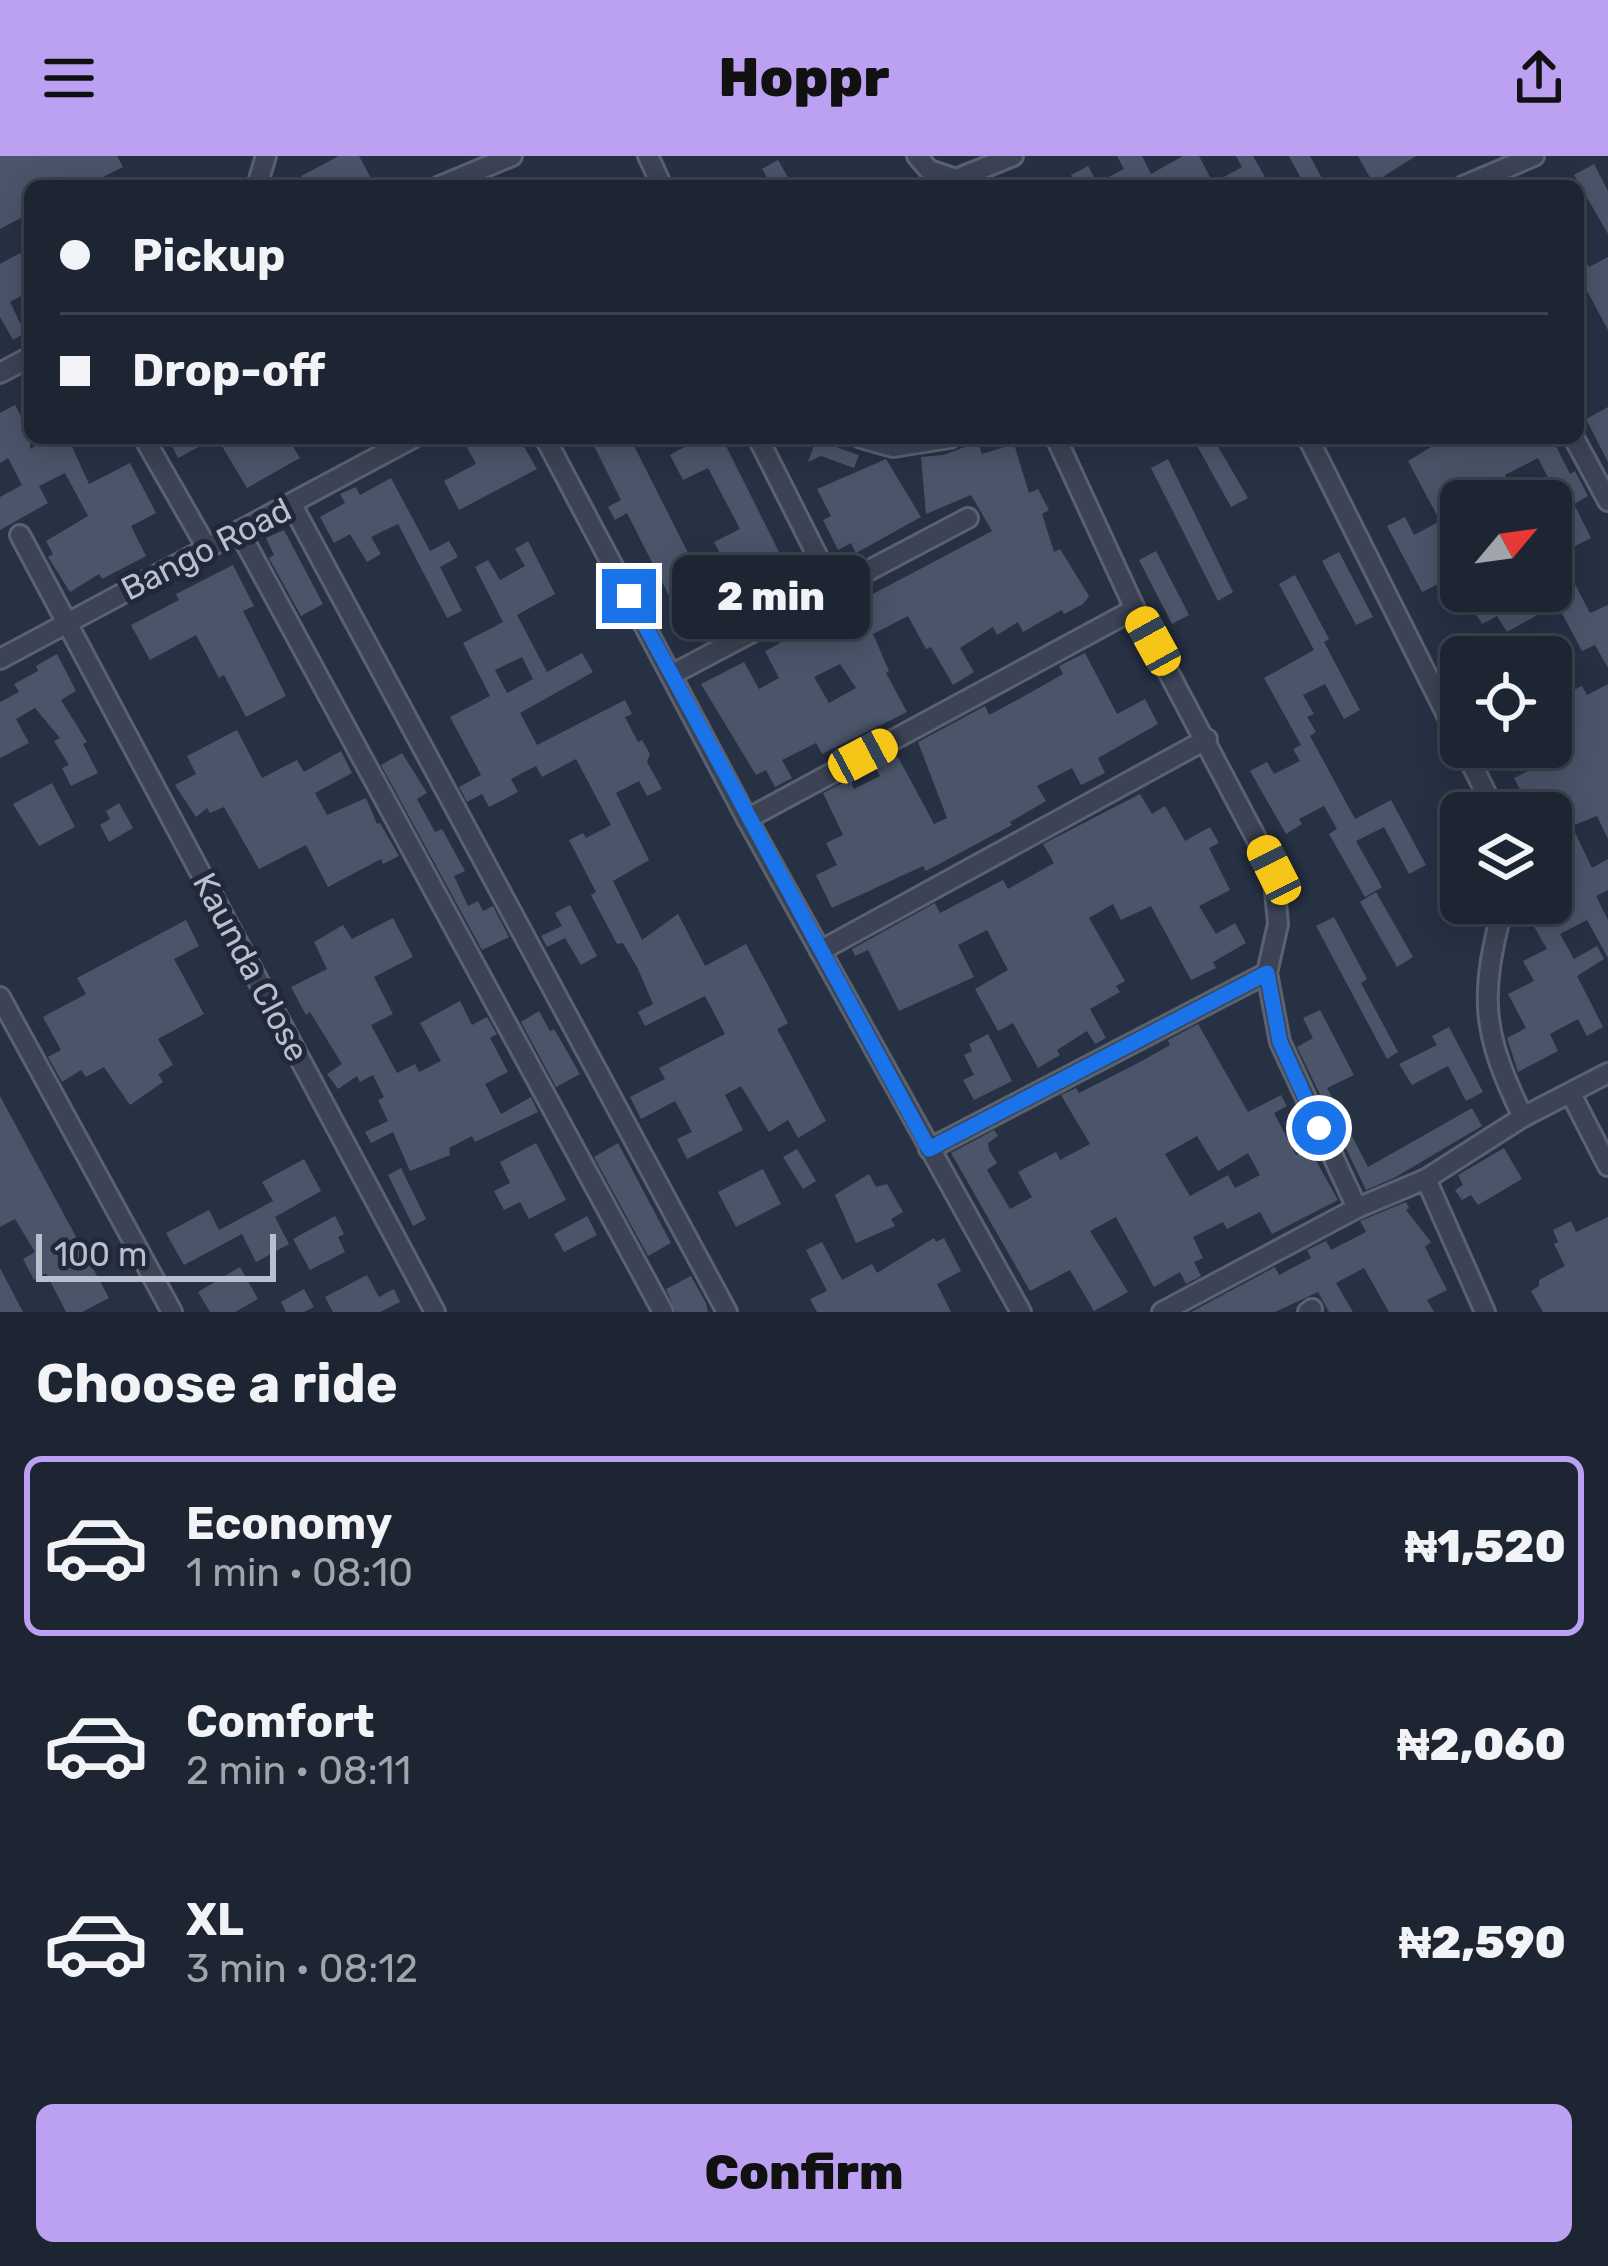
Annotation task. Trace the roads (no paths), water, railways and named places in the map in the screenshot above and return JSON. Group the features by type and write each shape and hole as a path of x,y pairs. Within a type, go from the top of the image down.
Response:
{"street":[{"path":"454,180 512,156"},
{"path":"917,156 929,170 956,179 1013,156"},
{"path":"1477,180 1534,156"},
{"path":"994,167 1001,180"},
{"path":"147,444 206,548"},
{"name":"Bango Road","path":"0,659 402,444"},
{"path":"548,444 747,819 1021,1312"},
{"path":"761,444 834,589"},
{"path":"882,444 912,444"},
{"path":"1058,444 1136,609 1274,870 1278,924 1267,973 1280,1042 1357,1208"},
{"path":"1311,444 1440,701"},
{"path":"1577,444 1608,501"},
{"path":"292,505 727,1312"},
{"path":"671,675 968,518"},
{"path":"238,531 663,1312"},
{"name":"Kaunda Close","path":"20,535 435,1312"},
{"path":"747,819 1136,609"},
{"path":"820,951 1207,739"},
{"path":"1498,924 1486,1009 1497,1064 1523,1117"},
{"path":"929,1149 1267,973"},
{"path":"0,997 172,1312"},
{"path":"1162,1312 1357,1208 1426,1179 1523,1117 1608,1073"},
{"path":"1571,1094 1608,1166"},
{"path":"1426,1179 1485,1312"}]}
